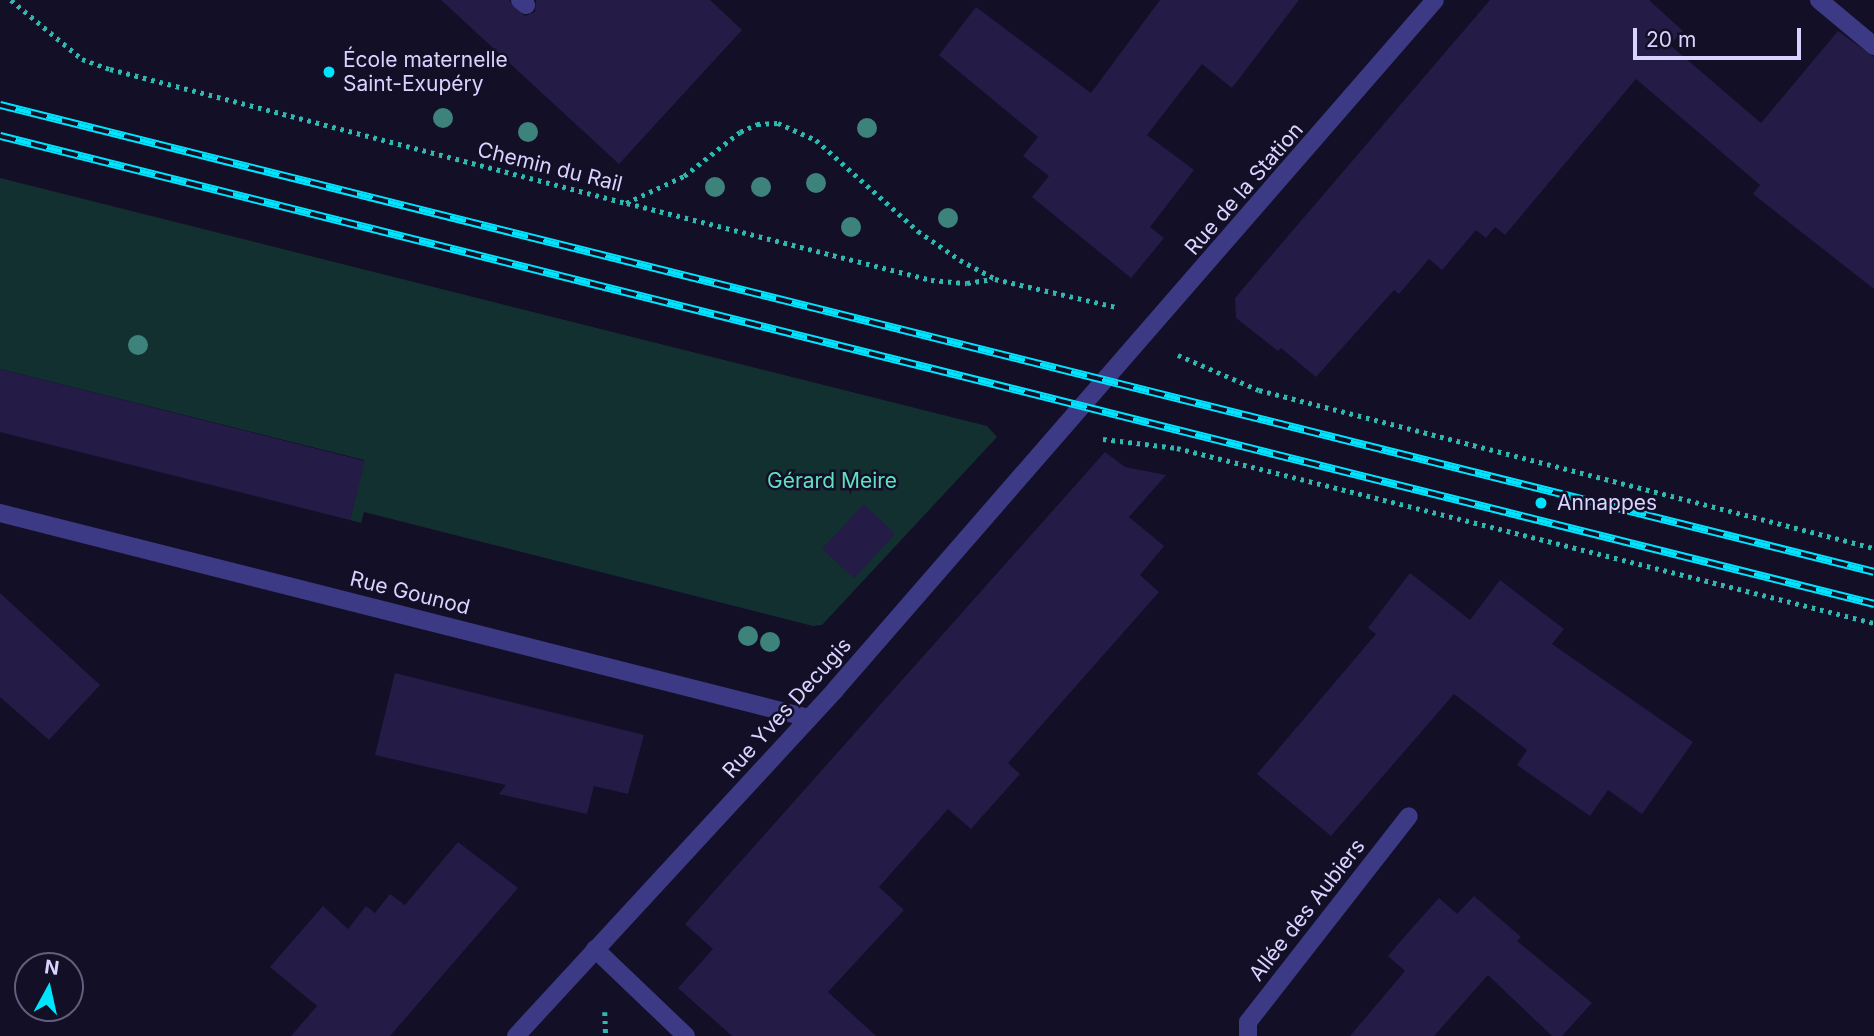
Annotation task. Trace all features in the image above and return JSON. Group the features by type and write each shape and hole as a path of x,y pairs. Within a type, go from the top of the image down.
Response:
{"street":[{"name":"Rue de la Station","path":"1086,405 1435,0"},
{"path":"1819,0 1874,46"},
{"name":"Rue Yves Decugis","path":"516,1036 809,718 1086,405"},
{"name":"Rue Gounod","path":"0,513 809,718"},
{"name":"Allée des Aubiers","path":"1248,1036 1248,1022 1409,816"},
{"path":"595,949 686,1036"}],"path":[{"name":"Chemin du Rail","path":"11,0 82,59 110,69 626,203 684,176 740,132 757,124 778,123 816,140 918,231 995,279 1162,319"},
{"path":"626,203 931,280 967,283 995,279"},
{"path":"1143,340 1259,390 1874,548"},
{"path":"1060,434 1177,448 1874,623"}],"green space":[{"name":"Gérard Meire","path":"0,178 987,426 997,437 822,625 813,626 364,512 361,523 350,520 364,460 0,369"}],"building":[{"path":"441,0 509,0 525,16 535,12 536,0 710,0 742,30 619,164"},
{"path":"1160,0 1299,0 1232,88 1202,64 1147,135 1194,170 1150,227 1164,238 1131,278 1032,197 1049,176 1023,156 1038,137 939,55 976,7 1091,93"},
{"path":"1490,0 1649,0 1683,31 1670,45 1761,123 1838,31 1874,57 1874,289 1753,194 1760,185 1636,79 1505,235 1495,227 1486,238 1476,230 1442,270 1429,259 1399,294 1394,290 1316,377 1281,348 1278,351 1236,318 1235,298"},
{"path":"0,369 365,461 350,520 0,432"},
{"path":"1105,452 1125,467 1166,475 1129,517 1164,546 1140,575 1159,592 1008,763 1020,774 971,829 948,809 879,887 904,910 828,992 876,1036 732,1036 678,988 713,949 685,924"},
{"path":"864,504 895,534 854,578 822,549"},
{"path":"1410,573 1470,620 1500,580 1564,629 1552,644 1693,742 1642,814 1608,790 1590,816 1517,765 1527,750 1454,694 1331,836 1257,774 1376,634 1368,628"},
{"path":"0,593 100,685 49,740 0,697"},
{"path":"395,673 644,735 628,794 594,786 587,814 499,794 506,785 375,755"},
{"path":"458,842 518,888 390,1036 291,1036 317,1006 270,967 323,906 348,929 366,906 375,913 390,894 405,905"},
{"path":"1474,896 1521,937 1517,941 1592,1003 1562,1036 1552,1036 1488,975 1434,1036 1350,1036 1405,971 1388,956 1413,927 1439,898 1457,914"}],"railway":[{"path":"0,105 1874,572"},
{"path":"0,136 1874,604"}],"place":[{"name":"École maternelle Saint-Exupéry","path":"329,72"},
{"name":"Annappes","path":"1541,503"}]}
